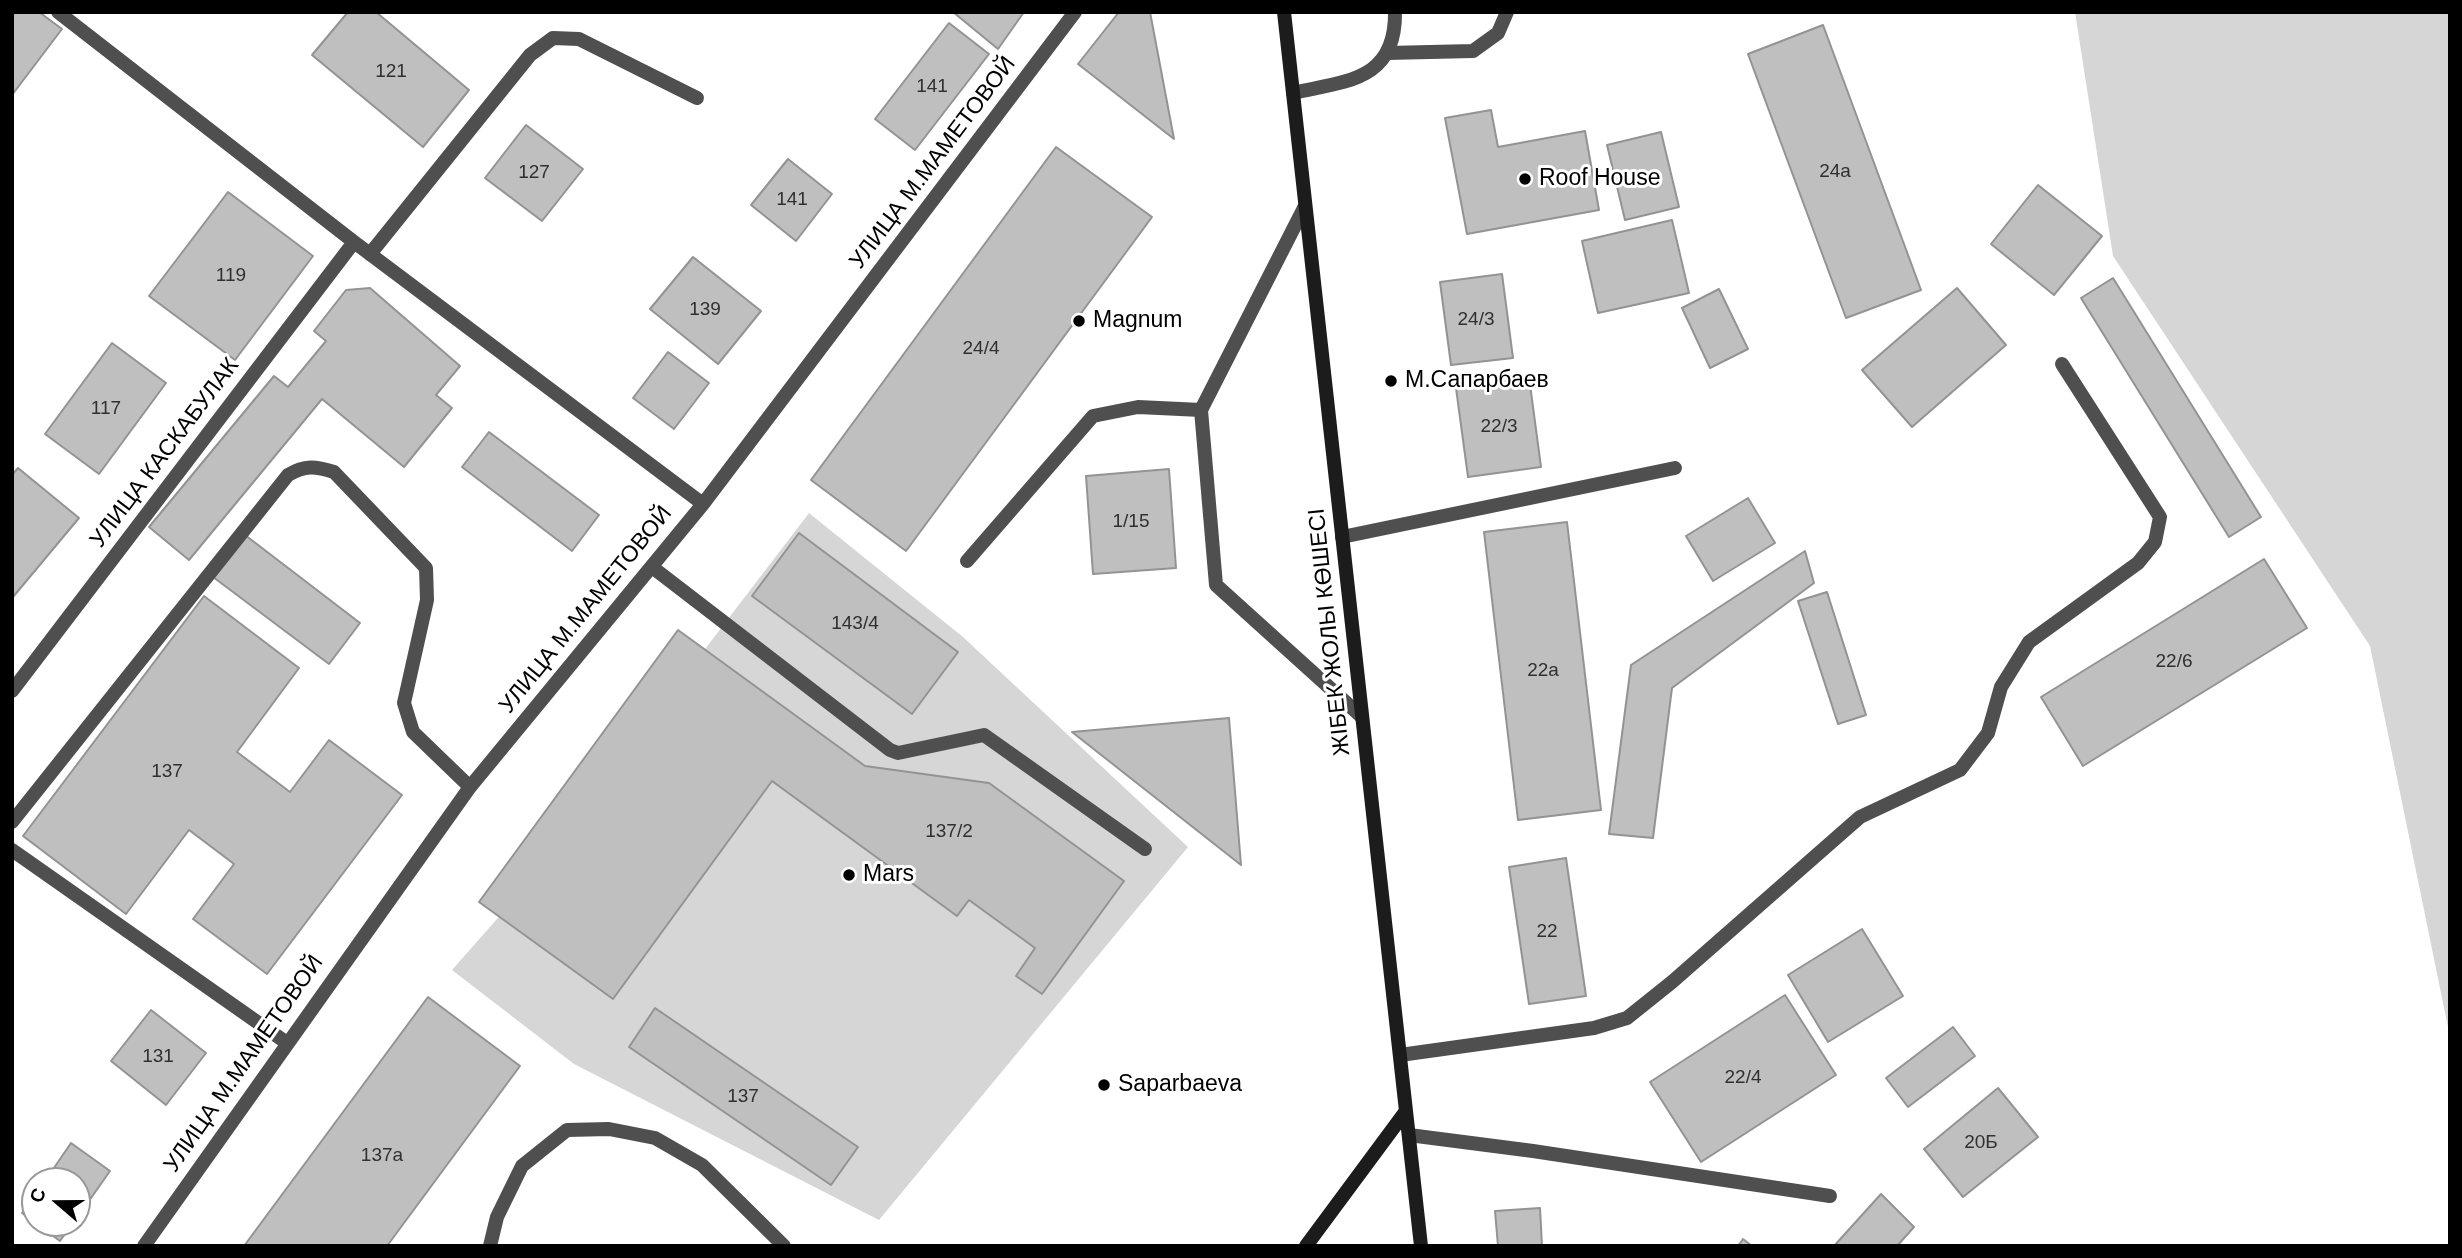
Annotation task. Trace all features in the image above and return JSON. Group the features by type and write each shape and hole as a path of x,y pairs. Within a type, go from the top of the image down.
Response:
{"main road":[{"name":"ЖІБЕК ЖОЛЫ КӨШЕСІ","path":"1284,12 1421,1246"},
{"path":"1306,1246 1406,1111"}],"street":[{"path":"58,12 354,242 703,504"},
{"name":"УЛИЦА М.МАМЕТОВОЙ","path":"144,1246 470,787 703,504 1075,12"},
{"path":"1293,93 1366,76 1387,54 1395,29 1395,12"},
{"path":"1387,54 1473,51 1498,33 1507,12"},
{"path":"370,254 530,55 553,38 579,39 697,98"},
{"path":"1305,206 1200,410 1216,585 1362,717"},
{"name":"УЛИЦА КАСКАБУЛАК","path":"12,691 354,242"},
{"path":"1401,1055 1594,1028 1627,1018 1672,982 1860,817 1960,770 1988,733 2001,687 2029,642 2138,562 2155,542 2160,517 2062,364"},
{"path":"967,561 1093,416 1138,407 1200,410"},
{"path":"12,822 288,475 302,467 315,466 334,472 426,568 427,600 404,703 413,732 470,787"},
{"path":"1342,537 1675,468"},
{"path":"652,567 890,750 898,753 984,735 1145,849"},
{"path":"12,850 287,1043"},
{"path":"490,1246 497,1217 522,1166 567,1130 609,1129 655,1138 702,1165 784,1246"},
{"path":"1409,1135 1830,1196"}],"shaded area":[{"path":"2075,12 2450,12 2450,1037 2370,646 2113,256"},
{"name":"Mars","path":"809,513 963,637 1188,847 879,1220 574,1064 452,970 511,903"}],"building":[{"path":"12,12 39,12 62,29 12,95"},
{"path":"348,12 376,12 469,90 423,147 312,55"},
{"path":"953,12 1024,12 998,49"},
{"path":"1119,12 1150,12 1174,139 1078,64"},
{"path":"949,23 989,54 915,150 875,119"},
{"path":"1823,25 1921,290 1846,318 1748,54"},
{"name":"Roof House","path":"1491,110 1498,147 1585,131 1599,210 1467,234 1445,118"},
{"path":"526,125 583,169 542,221 485,178"},
{"path":"1661,132 1679,207 1625,220 1607,145"},
{"path":"1056,147 1152,217 906,551 811,480"},
{"path":"788,159 832,194 796,241 751,205"},
{"path":"2038,185 2102,236 2054,295 1991,244"},
{"path":"228,192 313,256 235,360 149,296"},
{"path":"1672,220 1689,293 1598,313 1582,241"},
{"path":"693,257 761,311 718,364 650,309"},
{"path":"1502,274 1513,358 1451,365 1440,282"},
{"path":"2113,278 2261,517 2229,537 2081,298"},
{"path":"370,288 460,366 436,395 452,408 404,467 322,399 189,560 149,527 274,376 288,387 326,341 314,331 346,290"},
{"path":"1957,288 2006,345 1912,427 1862,370"},
{"path":"1719,289 1748,349 1710,368 1682,308"},
{"path":"112,343 166,383 99,474 45,434"},
{"path":"668,352 709,383 674,429 633,398"},
{"path":"1529,377 1541,467 1468,477 1456,388"},
{"path":"489,432 599,515 572,551 462,467"},
{"path":"18,468 79,518 13,597 12,475"},
{"path":"1169,469 1176,568 1093,574 1086,476"},
{"path":"1748,498 1775,543 1713,581 1686,536"},
{"path":"1567,522 1601,810 1518,820 1484,532"},
{"path":"799,533 958,652 912,714 752,596"},
{"path":"245,535 360,623 329,664 213,577"},
{"path":"1805,551 1814,583 1672,688 1653,838 1609,834 1631,665"},
{"path":"2264,559 2307,628 2083,766 2041,697"},
{"path":"1827,592 1866,715 1838,724 1798,601"},
{"path":"204,596 299,668 237,752 290,792 329,740 402,795 267,974 193,919 234,864 189,830 126,914 23,836"},
{"path":"678,630 865,766 989,783 1124,881 1042,994 1016,976 1035,948 969,900 957,916 772,781 613,999 479,902"},
{"path":"1229,718 1241,865 1072,732"},
{"path":"1566,858 1586,996 1529,1004 1509,867"},
{"path":"1862,929 1903,996 1828,1042 1788,975"},
{"path":"1785,995 1836,1075 1701,1162 1650,1082"},
{"path":"428,997 520,1066 387,1246 244,1246"},
{"path":"655,1008 858,1147 831,1185 629,1047"},
{"path":"151,1010 206,1053 166,1105 111,1061"},
{"path":"1953,1027 1975,1056 1908,1107 1886,1078"},
{"path":"1998,1088 2038,1137 1963,1197 1924,1149"},
{"path":"71,1143 110,1171 91,1198 91,1167 55,1167"},
{"path":"1881,1194 1914,1227 1897,1246 1834,1246"},
{"path":"1540,1208 1542,1246 1498,1246 1495,1211"},
{"path":"1743,1239 1752,1246 1738,1246"}],"place":[{"name":"Roof House","path":"1525,179"},
{"name":"Magnum","path":"1079,321"},
{"name":"М.Сапарбаев","path":"1391,381"},
{"name":"Mars","path":"849,875"},
{"name":"Saparbaeva","path":"1104,1085"}]}
